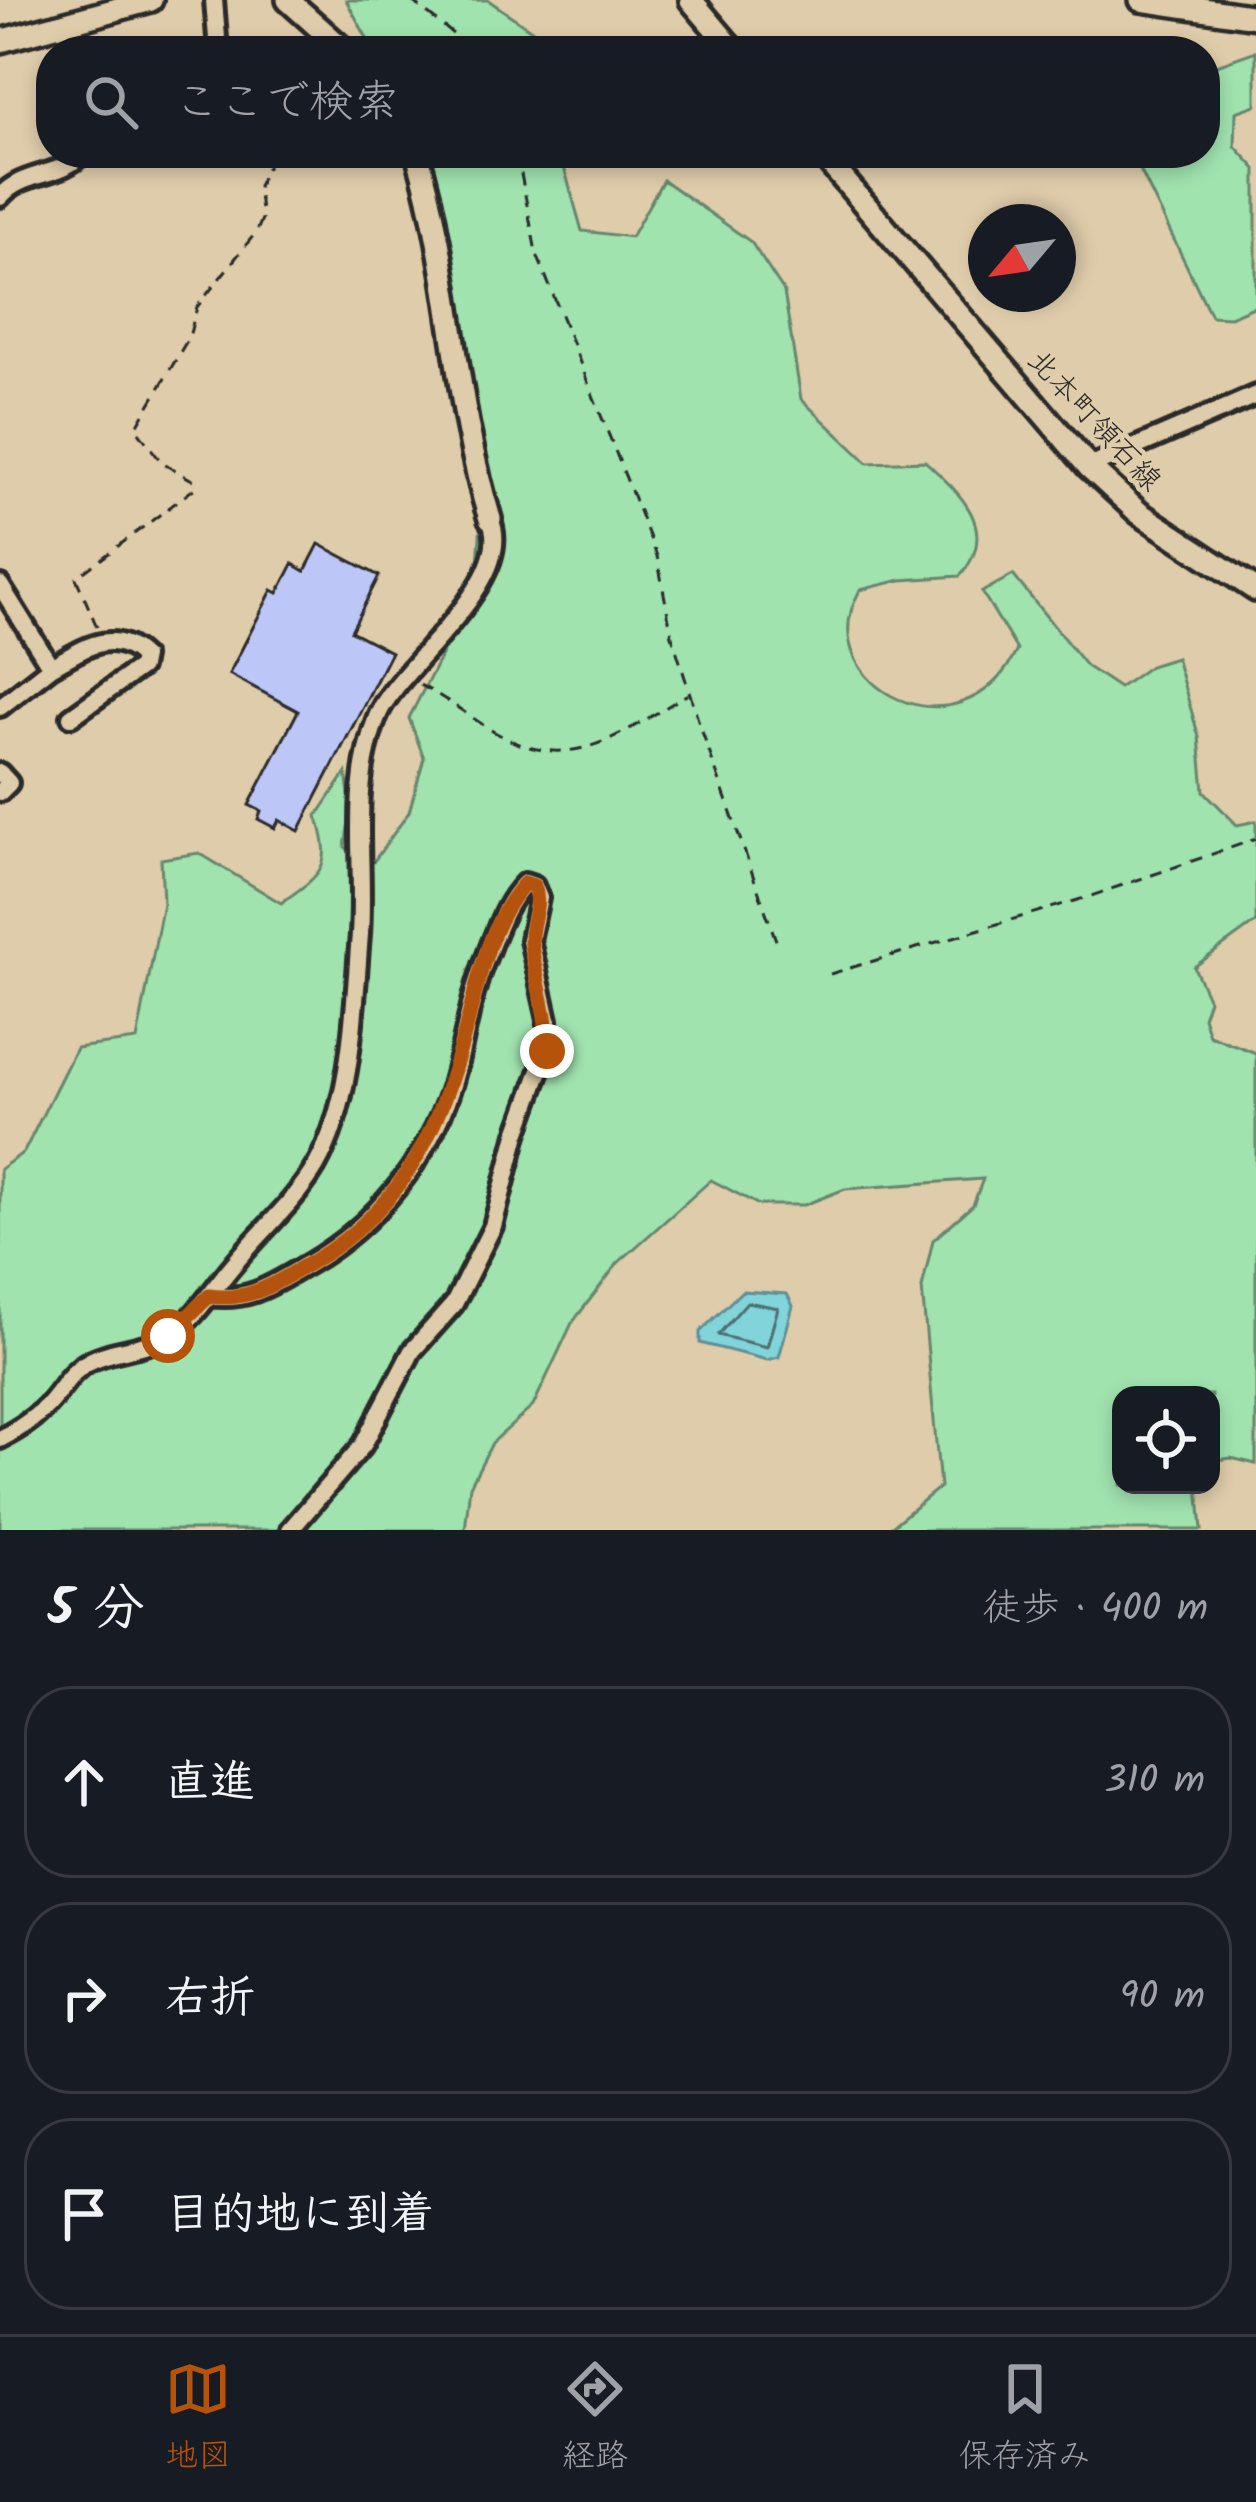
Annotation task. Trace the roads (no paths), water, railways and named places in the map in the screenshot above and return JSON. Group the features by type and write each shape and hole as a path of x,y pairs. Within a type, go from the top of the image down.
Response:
{"main road":[{"path":"0,40 152,0"},
{"path":"288,0 328,36"},
{"path":"691,0 721,36"},
{"path":"1141,0 1256,16"},
{"path":"420,168 441,263 468,447 490,519"},
{"name":"北本町領石線","path":"834,168 1089,466 1139,513 1256,590"}],"street":[{"path":"214,0 217,36"},
{"path":"0,197 11,184 65,168"},
{"path":"1089,466 1256,394"},
{"path":"0,1439 26,1425 90,1360 168,1336 300,1191 329,1132 354,997 363,767 377,714 475,591 496,539 490,519"},
{"path":"0,585 51,667"},
{"path":"0,707 94,640 133,648 145,662 71,717"},
{"path":"0,773 9,784 0,792"},
{"path":"209,1296 238,1300 256,1294 321,1257 412,1170 452,1086 479,974 506,909 525,883 534,886 539,898 530,940 548,1019 547,1051 517,1134 493,1226 454,1304 412,1351 363,1445 290,1530"}],"water":[{"path":"742,1291 787,1294 793,1306 779,1357 767,1360 700,1343 700,1332"}]}
